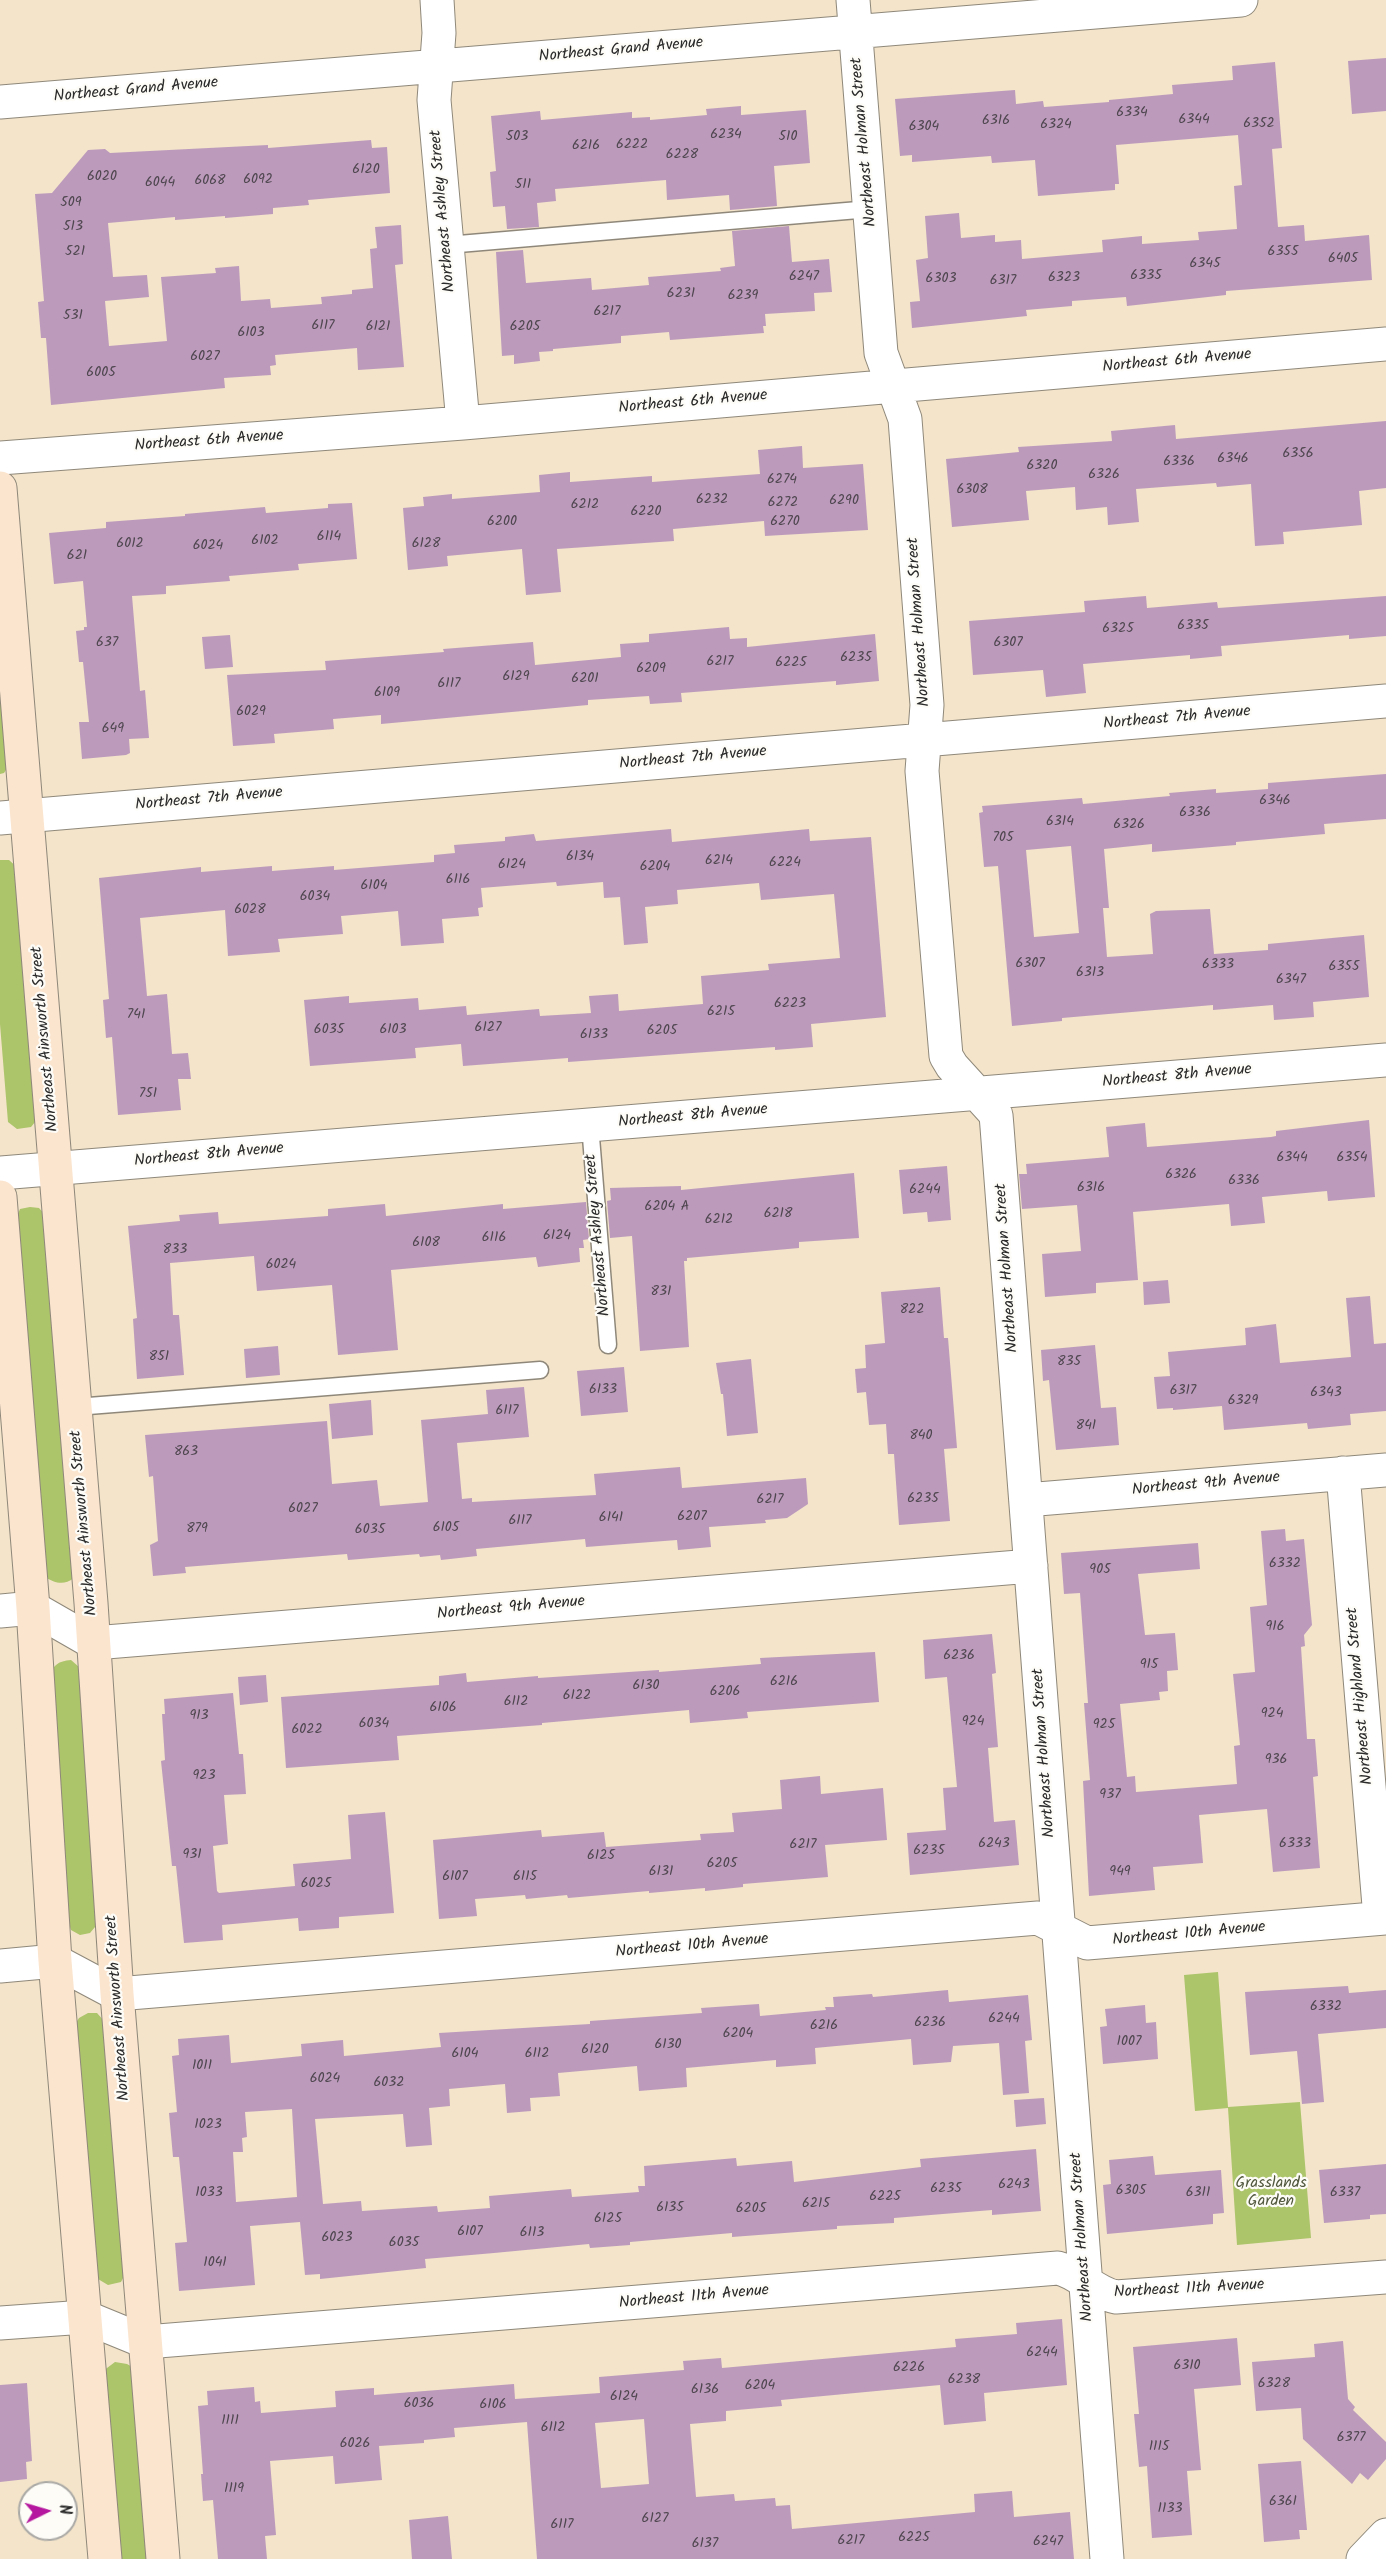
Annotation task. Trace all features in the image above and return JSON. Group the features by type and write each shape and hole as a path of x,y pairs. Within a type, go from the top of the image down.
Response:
{"street":[{"name":"Northeast Ashley Street","path":"437,0 440,33 434,100 463,423"},
{"name":"Northeast Grand Avenue","path":"0,102 437,66 855,16 1241,0"},
{"name":"Northeast Holman Street","path":"855,16 881,353 905,419 927,705 922,771 946,1056 996,1115 1107,2559"},
{"name":"Northeast 6th Avenue","path":"0,458 463,423 1386,344"},
{"name":"Northeast Ainsworth Street","path":"0,488 14,816 57,1169 94,1643 117,1994 163,2559"},
{"name":"Northeast 7th Avenue","path":"14,816 1386,701"},
{"name":"Northeast 8th Avenue","path":"0,1173 1386,1060"},
{"path":"0,1197 33,1608 55,1961 105,2559"},
{"name":"Northeast 9th Avenue","path":"1026,1500 1386,1470"},
{"name":"Northeast Highland Street","path":"1342,1473 1383,1918"},
{"name":"Northeast 9th Avenue","path":"94,1643 1031,1566"},
{"path":"0,1611 33,1608 94,1643"},
{"name":"Northeast 10th Avenue","path":"117,1994 1038,1918 1087,1943 1383,1918"},
{"path":"0,1966 55,1961 117,1994"},
{"name":"Northeast 11th Avenue","path":"0,2323 85,2317 146,2342 1058,2268 1069,2271 1107,2295 1116,2297 1386,2277"},
{"path":"1363,2559 1386,2535"}],"lane":[{"path":"447,245 870,209"},
{"name":"Northeast Ashley Street","path":"590,1125 608,1345"},
{"path":"76,1407 540,1370"}],"green space":[{"path":"0,623 11,762 4,773 0,774"},
{"path":"0,860 9,860 20,870 39,1117 31,1127 17,1129 8,1122 0,1024"},
{"path":"39,1208 47,1217 74,1578 63,1583 44,1577 15,1221 20,1209"},
{"path":"71,1660 79,1667 100,1921 90,1933 80,1935 71,1930 68,1921 49,1676 57,1664"},
{"name":"Grasslands Garden","path":"1218,1972 1228,2107 1300,2102 1311,2238 1237,2245 1228,2108 1195,2111 1184,1975"},
{"path":"88,2013 97,2013 104,2021 126,2272 121,2282 108,2285 98,2279 94,2272 74,2026 79,2018"},
{"path":"115,2362 134,2368 149,2559 119,2559 103,2371"}],"building":[{"path":"1386,58 1386,111 1352,114 1348,61"},
{"path":"1275,62 1282,148 1272,149 1278,227 1304,225 1305,241 1369,235 1372,280 1226,291 1226,295 1127,306 1126,297 1072,301 1072,306 1026,310 1027,316 912,328 910,302 920,301 916,260 928,258 925,216 959,213 961,238 995,235 995,242 1021,240 1022,259 1103,252 1102,240 1142,236 1142,244 1199,240 1198,232 1237,229 1234,186 1242,185 1238,135 1116,145 1119,184 1115,184 1115,190 1038,196 1035,160 992,163 991,156 912,162 912,155 900,156 895,99 1015,90 1016,104 1043,101 1044,107 1109,102 1109,100 1173,94 1172,85 1233,80 1232,66"},
{"path":"741,106 741,115 806,110 810,163 774,166 777,206 730,210 729,195 667,200 666,180 555,189 556,201 537,203 539,227 507,229 505,206 493,207 490,172 496,171 491,116 540,111 541,120 632,112 632,118 650,117 650,120 707,115 706,109"},
{"path":"371,140 372,148 387,147 390,193 308,200 309,205 273,208 273,214 175,220 175,217 108,223 113,277 147,275 149,297 105,301 109,346 167,341 161,277 216,273 215,268 239,266 241,301 270,299 271,308 322,304 321,297 352,294 352,290 373,288 370,249 377,248 375,227 401,225 403,264 395,265 404,367 358,370 357,348 275,355 276,365 270,366 271,375 224,378 225,388 51,405 46,338 41,338 38,302 44,301 35,194 52,193 88,150 105,149 110,153 268,145 268,148"},
{"path":"789,226 792,262 829,259 832,292 814,293 815,311 765,314 764,333 670,340 669,332 621,336 621,343 539,352 540,361 514,364 514,355 502,356 496,252 523,250 526,283 591,278 592,290 649,285 648,277 721,271 720,268 735,266 732,231"},
{"path":"1386,421 1386,488 1359,491 1362,525 1283,532 1284,544 1255,546 1251,484 1217,487 1216,483 1136,489 1139,522 1108,525 1107,507 1076,510 1075,487 1026,491 1029,520 952,527 946,459 1019,452 1018,447 1112,441 1111,431 1175,425 1176,439"},
{"path":"802,446 803,468 863,464 868,530 765,536 764,521 673,529 674,541 557,549 561,592 526,595 522,549 447,556 448,566 408,570 403,508 424,506 423,497 452,494 452,499 540,492 539,475 570,472 570,482 652,476 652,482 760,474 758,450"},
{"path":"352,503 357,559 298,564 299,570 229,576 230,581 166,586 166,594 132,596 140,691 145,690 149,738 129,739 130,753 126,755 82,759 79,722 89,722 83,662 79,662 76,631 87,627 83,581 54,584 49,533 106,528 106,522 185,516 185,514 265,507 266,513 328,508 328,504"},
{"path":"1146,596 1147,608 1217,602 1218,608 1386,596 1386,636 1349,639 1349,635 1221,646 1222,656 1190,659 1190,655 1083,664 1086,693 1046,697 1043,670 973,675 969,621 1085,612 1084,601"},
{"path":"729,627 730,639 747,638 747,647 875,634 879,681 836,685 836,681 681,693 682,702 650,704 649,696 588,700 588,705 381,724 381,715 333,719 334,729 274,734 275,743 233,746 227,675 326,670 325,661 444,652 443,649 533,642 535,665 621,657 620,644 649,642 649,634"},
{"path":"230,635 233,667 205,669 202,637"},
{"path":"1386,774 1386,819 1324,824 1325,834 1236,842 1236,845 1152,852 1152,844 1104,849 1109,908 1103,908 1107,957 1153,954 1150,914 1156,911 1210,909 1214,954 1268,950 1268,944 1364,935 1369,997 1313,1002 1314,1017 1274,1020 1273,1005 1213,1010 1213,1005 1062,1018 1062,1021 1012,1026 998,866 984,867 979,813 983,812 982,806 1082,798 1083,804 1170,796 1169,793 1216,789 1216,793 1268,789 1268,783","holes":["1071,846 1079,933 1034,937 1026,850"]},
{"path":"671,829 672,842 809,829 810,841 871,837 886,1017 811,1024 813,1047 775,1050 775,1047 568,1062 568,1058 463,1066 461,1044 415,1048 416,1058 310,1066 304,1000 349,996 349,1003 418,998 419,1010 466,1006 467,1015 539,1009 540,1016 591,1013 589,996 618,994 619,1011 703,1004 701,976 769,970 768,964 840,958 834,894 761,900 759,883 677,890 678,904 645,907 648,943 624,945 620,897 604,898 603,882 557,886 556,882 481,888 483,907 478,908 479,916 442,919 444,943 401,946 398,911 341,916 343,934 278,939 280,952 228,956 225,910 140,918 147,996 167,994 172,1054 188,1053 191,1079 178,1079 181,1110 118,1115 112,1037 106,1038 103,1000 109,999 99,878 201,867 201,872 272,866 272,871 334,866 334,870 434,862 434,855 455,853 454,845 505,841 505,837 534,834 536,841"},
{"path":"1369,1120 1375,1197 1328,1201 1327,1191 1262,1197 1265,1223 1231,1226 1229,1204 1133,1212 1138,1280 1096,1283 1096,1293 1045,1297 1042,1254 1081,1251 1077,1205 1022,1209 1019,1174 1027,1174 1026,1164 1109,1157 1106,1127 1145,1123 1147,1147 1271,1137 1276,1136 1276,1131"},
{"path":"947,1166 951,1220 928,1222 927,1212 903,1214 899,1170"},
{"path":"854,1173 859,1238 799,1242 799,1248 687,1258 687,1261 684,1261 689,1347 640,1351 632,1236 610,1238 607,1201 611,1200 610,1188 681,1186 681,1190"},
{"path":"586,1202 589,1239 583,1240 584,1248 579,1248 580,1262 538,1267 536,1257 391,1270 398,1350 338,1355 332,1285 257,1291 254,1256 170,1263 173,1315 179,1315 184,1375 137,1379 133,1319 137,1318 128,1226 180,1221 179,1215 218,1212 219,1224 328,1216 328,1209 385,1204 386,1216 503,1204 503,1209"},
{"path":"1168,1280 1170,1303 1144,1305 1143,1282"},
{"path":"940,1287 944,1338 948,1338 957,1448 944,1449 950,1521 899,1525 894,1454 888,1454 886,1424 869,1425 866,1392 857,1393 855,1369 866,1368 865,1345 885,1343 881,1292"},
{"path":"1370,1296 1374,1344 1386,1343 1386,1411 1350,1414 1351,1425 1308,1429 1307,1423 1224,1430 1222,1406 1157,1409 1154,1377 1170,1376 1168,1352 1246,1345 1245,1328 1276,1324 1280,1363 1351,1357 1346,1298"},
{"path":"1095,1345 1101,1408 1116,1407 1119,1445 1056,1450 1049,1380 1043,1381 1041,1350"},
{"path":"278,1346 280,1375 246,1378 244,1349"},
{"path":"751,1359 758,1433 727,1436 723,1394 721,1394 716,1363"},
{"path":"624,1367 628,1412 581,1416 577,1371"},
{"path":"524,1387 529,1437 457,1443 462,1499 472,1498 472,1502 596,1495 594,1474 680,1467 682,1488 806,1478 808,1504 787,1518 765,1520 766,1523 709,1527 711,1547 678,1550 677,1540 586,1547 585,1539 476,1549 477,1556 441,1560 440,1555 420,1557 419,1554 348,1560 347,1554 185,1567 186,1573 153,1576 150,1545 158,1541 153,1476 149,1477 145,1435 327,1421 332,1484 377,1480 380,1506 428,1502 421,1420 488,1414 486,1390"},
{"path":"371,1400 373,1435 332,1439 329,1404"},
{"path":"1285,1529 1286,1541 1304,1539 1312,1625 1304,1635 1305,1646 1301,1647 1307,1739 1315,1739 1318,1776 1313,1777 1320,1868 1273,1872 1267,1809 1199,1815 1203,1863 1153,1867 1155,1890 1089,1896 1083,1781 1090,1780 1084,1703 1088,1703 1080,1593 1064,1594 1061,1553 1198,1543 1200,1569 1138,1574 1145,1635 1175,1633 1178,1670 1167,1671 1168,1691 1159,1692 1160,1700 1120,1704 1127,1777 1135,1776 1136,1792 1237,1784 1234,1746 1240,1745 1233,1674 1255,1672 1250,1607 1267,1605 1261,1531"},
{"path":"992,1634 996,1673 992,1674 998,1747 988,1748 994,1822 1015,1820 1019,1865 910,1875 907,1833 946,1830 943,1788 957,1787 947,1677 925,1679 923,1640"},
{"path":"875,1652 879,1702 747,1712 748,1718 690,1723 689,1710 542,1723 542,1725 397,1736 399,1760 286,1768 281,1697 439,1685 439,1676 466,1673 467,1682 538,1676 538,1678 659,1670 659,1672 761,1664 760,1658"},
{"path":"266,1675 268,1702 240,1705 238,1677"},
{"path":"233,1693 239,1754 243,1754 246,1794 224,1795 228,1844 213,1846 217,1891 219,1893 295,1886 293,1864 351,1859 348,1815 385,1812 394,1913 339,1917 339,1928 299,1931 298,1918 222,1925 223,1940 184,1943 176,1866 172,1866 161,1761 165,1760 162,1714 165,1714 164,1699"},
{"path":"820,1776 821,1794 883,1788 887,1840 825,1845 828,1877 743,1884 743,1887 705,1891 705,1888 568,1898 567,1895 526,1899 525,1895 475,1899 477,1916 439,1919 433,1840 541,1830 542,1837 604,1832 606,1847 701,1840 700,1834 734,1832 732,1813 782,1809 780,1780"},
{"path":"1348,1986 1349,1993 1386,1990 1386,2028 1318,2034 1324,2102 1302,2104 1297,2051 1250,2055 1245,1992"},
{"path":"948,1990 949,2002 1028,1995 1032,2040 1025,2041 1029,2093 1003,2095 999,2043 953,2046 951,2062 913,2065 911,2039 815,2048 816,2064 776,2067 776,2060 686,2068 687,2087 639,2091 637,2066 558,2073 560,2096 530,2098 531,2111 507,2113 505,2084 449,2089 450,2106 429,2108 432,2145 406,2147 403,2114 315,2119 323,2204 361,2201 362,2211 437,2206 438,2212 490,2208 489,2196 571,2189 572,2197 639,2192 638,2186 645,2186 644,2166 736,2158 737,2166 792,2161 794,2182 921,2167 920,2159 1036,2149 1041,2211 992,2215 992,2210 894,2218 894,2223 837,2226 837,2229 732,2237 732,2233 630,2242 630,2245 590,2248 589,2244 425,2259 426,2268 320,2279 320,2274 305,2275 300,2222 250,2226 255,2285 179,2291 175,2243 187,2242 179,2157 173,2157 169,2113 177,2112 172,2056 179,2055 178,2039 229,2035 231,2063 302,2056 301,2044 343,2040 344,2056 441,2047 439,2033 590,2024 590,2021 702,2013 701,2008 759,2004 760,2016 826,2010 825,2007 834,2007 833,1997 872,1994 873,1997","holes":["292,2109 297,2197 236,2202 233,2152 243,2152 242,2138 247,2137 245,2112"]},
{"path":"1145,2005 1146,2023 1156,2022 1158,2059 1103,2064 1100,2027 1107,2026 1105,2009"},
{"path":"1044,2098 1046,2124 1016,2127 1014,2100"},
{"path":"1153,2156 1155,2175 1221,2170 1224,2213 1213,2214 1213,2224 1107,2234 1103,2185 1111,2184 1109,2160"},
{"path":"1386,2164 1386,2214 1370,2215 1370,2219 1324,2223 1319,2170"},
{"path":"1062,2319 1067,2385 984,2393 986,2421 944,2425 940,2385 781,2400 782,2406 726,2411 726,2421 690,2424 696,2497 734,2494 735,2501 775,2498 776,2506 790,2505 792,2529 975,2512 974,2494 1012,2491 1014,2517 1070,2512 1074,2559 537,2559 527,2422 454,2428 455,2437 424,2440 424,2443 379,2446 382,2480 335,2484 333,2456 270,2461 276,2535 265,2536 267,2559 218,2559 213,2500 203,2501 198,2406 208,2405 207,2391 254,2387 255,2402 260,2401 261,2413 336,2407 335,2391 374,2388 374,2395 514,2384 515,2399 600,2393 599,2377 684,2370 683,2361 721,2358 722,2368 956,2347 955,2339 1017,2334 1016,2323","holes":["644,2419 649,2484 601,2488 595,2423"]},
{"path":"1237,2338 1241,2385 1194,2389 1201,2470 1187,2471 1192,2535 1152,2538 1147,2466 1139,2467 1134,2414 1139,2414 1133,2347"},
{"path":"1343,2341 1348,2399 1355,2407 1353,2410 1386,2442 1386,2459 1368,2480 1360,2473 1352,2484 1303,2439 1301,2408 1256,2411 1252,2362 1315,2357 1314,2344"},
{"path":"27,2383 32,2461 26,2462 27,2479 0,2482 0,2385"},
{"path":"1301,2461 1307,2530 1299,2530 1300,2539 1264,2542 1258,2464"},
{"path":"448,2516 452,2559 412,2559 409,2520"}]}
